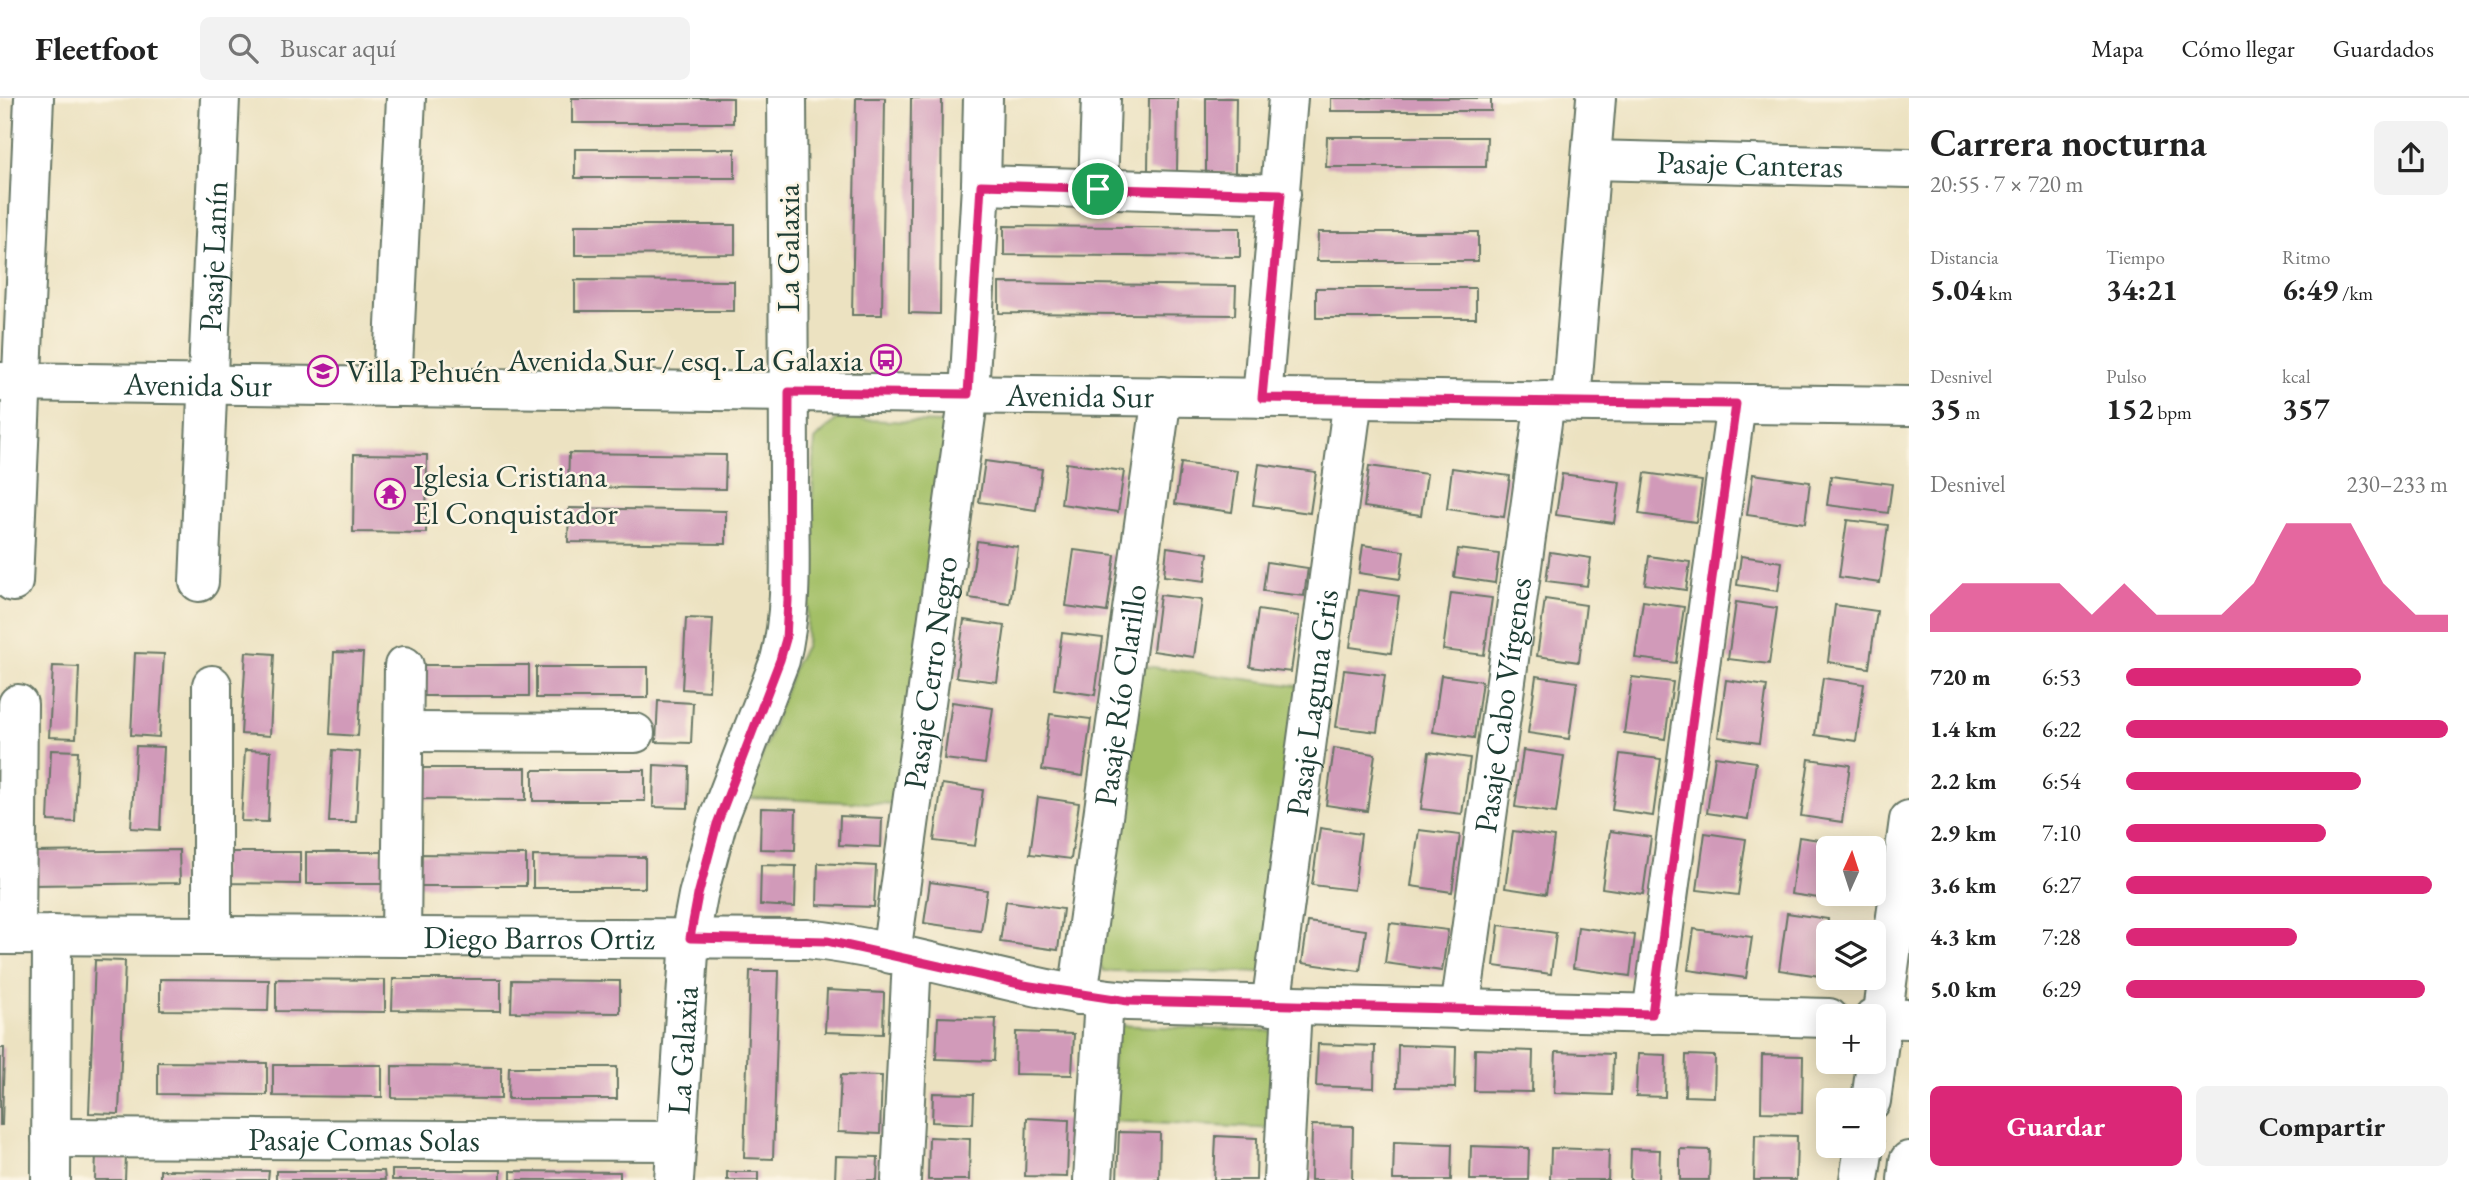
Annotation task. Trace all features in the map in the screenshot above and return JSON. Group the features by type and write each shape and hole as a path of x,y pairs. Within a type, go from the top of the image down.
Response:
{"street":[{"path":"13,582 11,382 34,98"},
{"name":"Pasaje Lanín","path":"199,582 220,98"},
{"path":"392,387 406,98"},
{"name":"La Galaxia","path":"674,1180 690,938 698,895 717,824 786,639 789,392 787,98"},
{"name":"Pasaje Cerro Negro","path":"901,1180 902,957 968,394 981,185 983,98"},
{"path":"1098,189 1101,98"},
{"path":"1262,398 1288,98"},
{"name":"Pasaje Cabo Vírgenes","path":"1460,1010 1558,401 1591,160 1596,98"},
{"name":"Pasaje Canteras","path":"1591,160 1909,168"},
{"path":"981,185 1281,194"},
{"name":"Avenida Sur","path":"11,382 1909,406"},
{"name":"Pasaje Río Clarillo","path":"1094,1180 1091,997 1162,396"},
{"name":"Pasaje Laguna Gris","path":"1283,1180 1282,1006 1353,399"},
{"path":"1652,1014 1736,404"},
{"path":"401,937 404,666"},
{"path":"212,685 212,936"},
{"path":"18,704 23,935 51,1138 51,1180"},
{"path":"403,732 635,733"},
{"path":"1874,1088 1889,1019 1909,820"},
{"name":"Diego Barros Ortiz","path":"23,935 807,939 1091,997 1282,1006 1816,1018"},
{"name":"Pasaje Comas Solas","path":"51,1138 677,1141"},
{"path":"1859,1180 1862,1158"},
{"path":"1907,1180 1909,1161"}],"green space":[{"path":"837,419 943,423 948,442 899,804 747,798 795,664 806,645 815,440"},
{"path":"1137,665 1306,687 1266,972 1104,971 1096,960"},
{"path":"1114,1025 1282,1032 1277,1129 1110,1121"}],"building":[{"path":"572,98 733,98 733,123 572,123"},
{"path":"856,98 885,98 882,315 852,315"},
{"path":"911,98 942,98 940,314 909,313"},
{"path":"1149,98 1178,98 1177,172 1148,171"},
{"path":"1206,98 1236,98 1235,173 1206,173"},
{"path":"1331,98 1491,98 1491,111 1331,111"},
{"path":"1327,137 1487,137 1486,167 1326,167"},
{"path":"575,149 735,149 735,178 575,178"},
{"path":"575,225 735,225 735,254 575,255"},
{"path":"1004,226 1240,228 1240,257 1004,255"},
{"path":"1318,232 1478,232 1478,261 1317,261"},
{"path":"575,280 734,281 734,311 575,311"},
{"path":"999,283 1236,286 1235,315 999,313"},
{"path":"1316,288 1476,288 1476,318 1316,318"},
{"path":"569,453 726,455 725,489 568,487"},
{"name":"Iglesia Cristiana El Conquistador","path":"354,454 427,455 426,533 353,532"},
{"path":"985,461 1042,469 1036,510 979,502"},
{"path":"1066,463 1124,471 1118,512 1061,504"},
{"path":"1181,463 1238,471 1232,512 1175,504"},
{"path":"1259,464 1316,472 1310,513 1253,505"},
{"path":"1369,466 1427,474 1421,515 1364,507"},
{"path":"1452,468 1510,476 1504,517 1447,509"},
{"path":"1645,473 1702,481 1696,522 1639,514"},
{"path":"1562,474 1620,482 1614,523 1556,515"},
{"path":"1753,474 1810,482 1805,523 1747,515"},
{"path":"1831,476 1892,484 1888,513 1827,505"},
{"path":"569,508 726,511 726,544 568,542"},
{"path":"1847,520 1888,525 1880,583 1839,577"},
{"path":"977,541 1018,547 1010,604 969,598"},
{"path":"1363,545 1404,551 1400,579 1359,573"},
{"path":"1167,547 1208,553 1205,581 1164,576"},
{"path":"1458,549 1499,554 1495,583 1454,577"},
{"path":"1074,550 1115,555 1107,612 1066,606"},
{"path":"1550,552 1591,558 1587,586 1546,581"},
{"path":"1649,556 1690,562 1686,590 1645,584"},
{"path":"1741,556 1782,562 1778,591 1737,585"},
{"path":"1267,562 1308,568 1304,596 1263,591"},
{"path":"1358,590 1399,596 1391,653 1350,647"},
{"path":"1451,593 1492,598 1484,655 1443,650"},
{"path":"1160,595 1202,600 1194,657 1153,651"},
{"path":"1545,599 1586,605 1579,662 1537,656"},
{"path":"1643,601 1684,607 1676,663 1635,658"},
{"path":"1736,602 1777,608 1769,664 1728,659"},
{"path":"1835,605 1877,611 1869,668 1828,662"},
{"path":"1258,610 1299,616 1291,672 1250,667"},
{"path":"686,618 713,619 709,691 682,689"},
{"path":"964,620 1005,626 997,682 956,677"},
{"path":"1062,633 1103,638 1095,695 1054,689"},
{"path":"246,652 274,654 270,736 241,734"},
{"path":"334,652 363,653 358,736 330,734"},
{"path":"135,653 164,654 159,737 131,735"},
{"path":"417,665 529,665 529,696 417,696"},
{"path":"53,666 79,667 76,738 49,737"},
{"path":"536,667 648,667 648,698 536,698"},
{"path":"1344,670 1385,675 1377,732 1336,727"},
{"path":"1441,675 1482,681 1474,738 1433,732"},
{"path":"1536,676 1577,682 1569,739 1528,733"},
{"path":"1632,677 1673,682 1665,739 1624,733"},
{"path":"1823,678 1864,684 1856,741 1815,735"},
{"path":"1726,680 1767,686 1759,743 1718,737"},
{"path":"658,701 693,703 691,743 656,742"},
{"path":"952,702 993,708 985,764 944,759"},
{"path":"1050,714 1091,719 1083,776 1042,770"},
{"path":"136,746 164,747 160,830 131,828"},
{"path":"1334,748 1375,754 1367,811 1326,805"},
{"path":"51,750 78,751 75,822 48,821"},
{"path":"245,750 271,751 268,822 241,821"},
{"path":"333,750 360,752 356,822 329,822"},
{"path":"1523,750 1564,756 1556,813 1515,807"},
{"path":"1429,752 1470,758 1462,814 1421,809"},
{"path":"1620,754 1661,759 1653,816 1612,810"},
{"path":"1715,756 1756,762 1748,819 1707,813"},
{"path":"1809,759 1850,765 1842,822 1801,816"},
{"path":"654,765 689,767 688,808 653,807"},
{"path":"414,768 526,768 526,800 414,799"},
{"path":"533,770 645,770 645,801 533,801"},
{"path":"942,784 983,790 975,846 934,841"},
{"path":"1038,797 1079,803 1071,859 1030,854"},
{"path":"761,808 796,809 795,850 760,849"},
{"path":"840,816 882,818 881,847 839,845"},
{"path":"1320,828 1361,834 1354,890 1312,885"},
{"path":"1419,830 1460,835 1452,892 1411,886"},
{"path":"1513,831 1554,837 1546,894 1505,888"},
{"path":"1610,831 1651,837 1643,894 1602,888"},
{"path":"1705,833 1746,839 1738,895 1697,890"},
{"path":"1799,837 1816,839 1816,898 1791,894"},
{"path":"179,850 180,883 31,885 31,852"},
{"path":"221,852 300,852 300,884 221,883"},
{"path":"306,852 384,852 385,884 306,884"},
{"path":"414,854 526,855 526,886 414,886"},
{"path":"533,856 645,857 645,888 533,888"},
{"path":"818,863 876,866 874,907 817,905"},
{"path":"761,865 796,866 795,907 760,905"},
{"path":"930,882 987,890 981,931 924,923"},
{"path":"1006,901 1063,909 1058,950 1000,942"},
{"path":"1787,913 1828,919 1816,920 1816,975 1779,970"},
{"path":"1308,922 1366,930 1360,971 1302,963"},
{"path":"1390,923 1448,930 1442,971 1385,963"},
{"path":"1499,925 1556,933 1551,974 1494,966"},
{"path":"1578,927 1635,935 1630,976 1573,968"},
{"path":"1694,929 1752,937 1746,978 1688,970"},
{"path":"95,960 125,961 119,1114 89,1113"},
{"path":"750,971 779,971 773,1159 744,1158"},
{"path":"160,979 269,980 268,1011 160,1010"},
{"path":"276,979 385,980 385,1012 276,1011"},
{"path":"393,979 501,979 501,1011 392,1010"},
{"path":"512,980 620,981 620,1013 511,1012"},
{"path":"827,990 884,993 883,1034 825,1032"},
{"path":"938,1017 996,1019 994,1061 936,1059"},
{"path":"1016,1032 1074,1034 1072,1075 1015,1074"},
{"path":"1318,1044 1375,1046 1374,1088 1316,1086"},
{"path":"1398,1045 1456,1047 1455,1088 1397,1087"},
{"path":"0,1048 4,1048 2,1125 0,1125"},
{"path":"1475,1049 1533,1051 1532,1092 1474,1091"},
{"path":"1556,1052 1613,1054 1612,1095 1554,1093"},
{"path":"1638,1054 1666,1055 1665,1097 1636,1096"},
{"path":"1686,1055 1715,1056 1714,1097 1685,1096"},
{"path":"1762,1055 1803,1056 1802,1113 1761,1112"},
{"path":"158,1062 267,1063 267,1095 158,1094"},
{"path":"273,1065 382,1065 382,1097 273,1096"},
{"path":"392,1066 501,1067 501,1099 392,1098"},
{"path":"509,1067 617,1067 617,1099 508,1099"},
{"path":"841,1075 882,1076 880,1134 838,1132"},
{"path":"933,1093 974,1094 973,1124 932,1122"},
{"path":"1027,1118 1069,1120 1067,1177 1025,1176"},
{"path":"1312,1125 1353,1126 1352,1180 1311,1180"},
{"path":"1119,1132 1160,1133 1159,1180 1117,1180"},
{"path":"1755,1135 1797,1136 1796,1180 1754,1180"},
{"path":"1216,1136 1257,1138 1256,1180 1214,1180"},
{"path":"929,1137 970,1139 969,1180 928,1180"},
{"path":"1394,1142 1452,1144 1451,1180 1393,1180"},
{"path":"1471,1146 1529,1148 1528,1180 1470,1180"},
{"path":"1551,1148 1609,1150 1608,1180 1550,1180"},
{"path":"1631,1149 1660,1150 1659,1180 1630,1180"},
{"path":"1680,1149 1710,1150 1709,1180 1680,1180"},
{"path":"96,1154 126,1155 125,1180 95,1180"},
{"path":"836,1156 878,1157 877,1180 835,1180"},
{"path":"160,1170 269,1171 268,1180 160,1180"},
{"path":"392,1170 501,1170 501,1180 392,1180"},
{"path":"276,1171 384,1171 385,1180 276,1180"},
{"path":"511,1171 620,1172 620,1180 511,1180"},
{"path":"727,1172 758,1172 758,1180 727,1180"}],"place":[{"name":"Avenida Sur / esq. La Galaxia","path":"886,360"},
{"name":"Villa Pehuén","path":"323,371"},
{"name":"Iglesia Cristiana El Conquistador","path":"390,494"}],"route":[{"path":"981,185 1098,189 1281,194 1262,398 1736,404 1652,1014 1128,1001 1024,985 827,941 690,938 707,856 717,824 786,639 789,392 968,394 981,185"}]}
